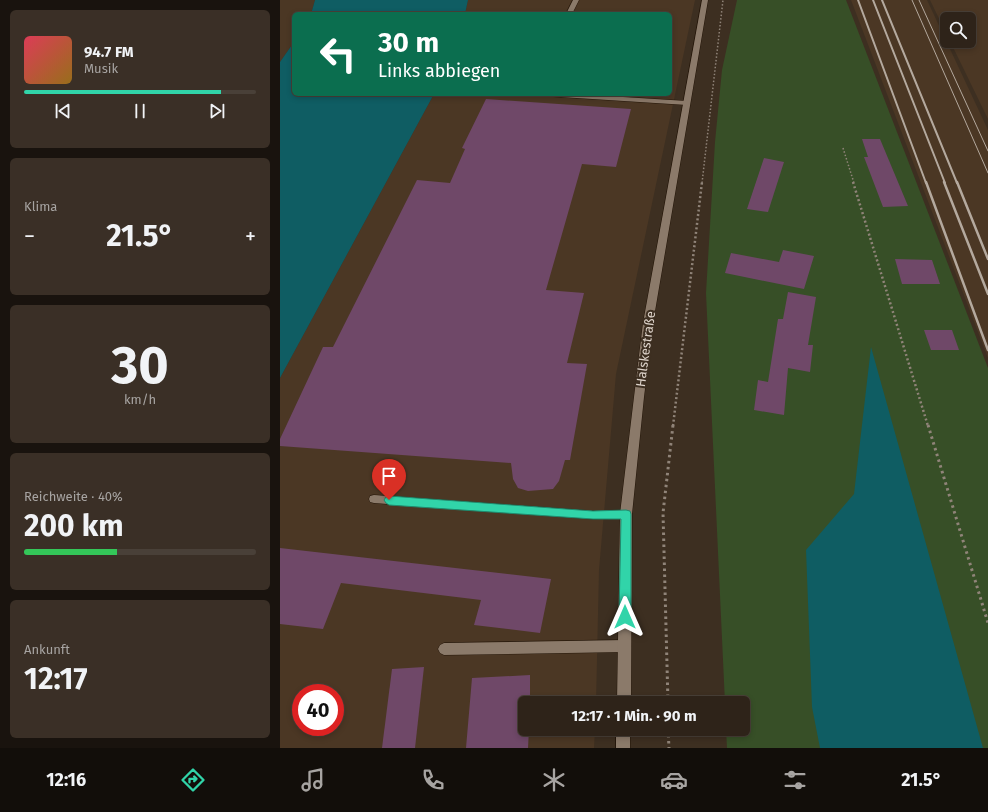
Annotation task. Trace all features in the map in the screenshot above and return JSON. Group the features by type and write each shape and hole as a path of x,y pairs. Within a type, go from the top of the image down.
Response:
{"street":[{"name":"Halskestraße","path":"624,696 626,514 648,323 705,0"},
{"path":"623,736 623,748"}],"lane":[{"path":"570,12 576,0"},
{"path":"577,96 687,103"},
{"path":"374,499 593,515 626,514"},
{"path":"444,650 625,646"}],"path":[{"path":"668,696 664,513 723,0"},
{"path":"843,148 988,623"},
{"path":"668,736 669,748"}],"shaded area":[{"path":"280,0 315,0 312,12 292,12 292,45 280,62"},
{"path":"468,0 695,0 616,374 599,570 596,696 518,696 518,736 595,736 594,748 280,748 280,378 433,96 672,96 672,12 465,12"},
{"path":"851,0 927,0 940,28 940,48 950,48 988,130 988,358"},
{"path":"930,0 988,0 988,119 953,48 976,48 976,12 940,12 940,21"}],"green space":[{"path":"737,0 846,0 988,368 988,748 727,748 726,736 750,736 750,696 725,696 706,293 715,142 722,70"}],"water":[{"path":"315,0 468,0 465,12 312,12"},
{"path":"292,45 292,96 433,96 280,378 280,62"},
{"path":"871,347 983,748 820,748 812,707 806,550 854,494"}],"building":[{"path":"486,99 631,109 616,167 582,164 546,290 584,293 567,363 587,364 570,460 565,460 559,481 553,489 528,491 518,488 513,479 511,463 280,446 280,439 323,347 333,347 417,180 450,183 465,149 462,148"},
{"path":"862,139 880,139 908,206 883,207 864,157 868,157"},
{"path":"764,158 784,162 768,212 747,209"},
{"path":"783,250 814,256 804,289 725,273 731,253 779,262"},
{"path":"895,259 932,260 940,284 902,284"},
{"path":"788,292 816,297 808,345 813,345 810,372 788,368 784,415 754,410 758,380 768,382 778,319 783,319"},
{"path":"924,330 952,330 959,350 931,350"},
{"path":"280,548 551,579 540,633 474,625 481,600 341,583 323,629 280,624"},
{"path":"424,667 415,748 382,748 392,669"},
{"path":"530,675 530,696 518,696 518,736 529,736 528,748 466,748 472,678"}],"tram line":[{"path":"912,0 988,173"},
{"path":"919,0 988,151"}],"railway":[{"path":"858,0 926,183"},
{"path":"873,0 945,183"},
{"path":"882,0 957,183"},
{"path":"926,182 988,350"},
{"path":"944,182 988,294"},
{"path":"957,182 988,259"}],"route":[{"path":"389,500 593,515 626,514 625,617"}]}
